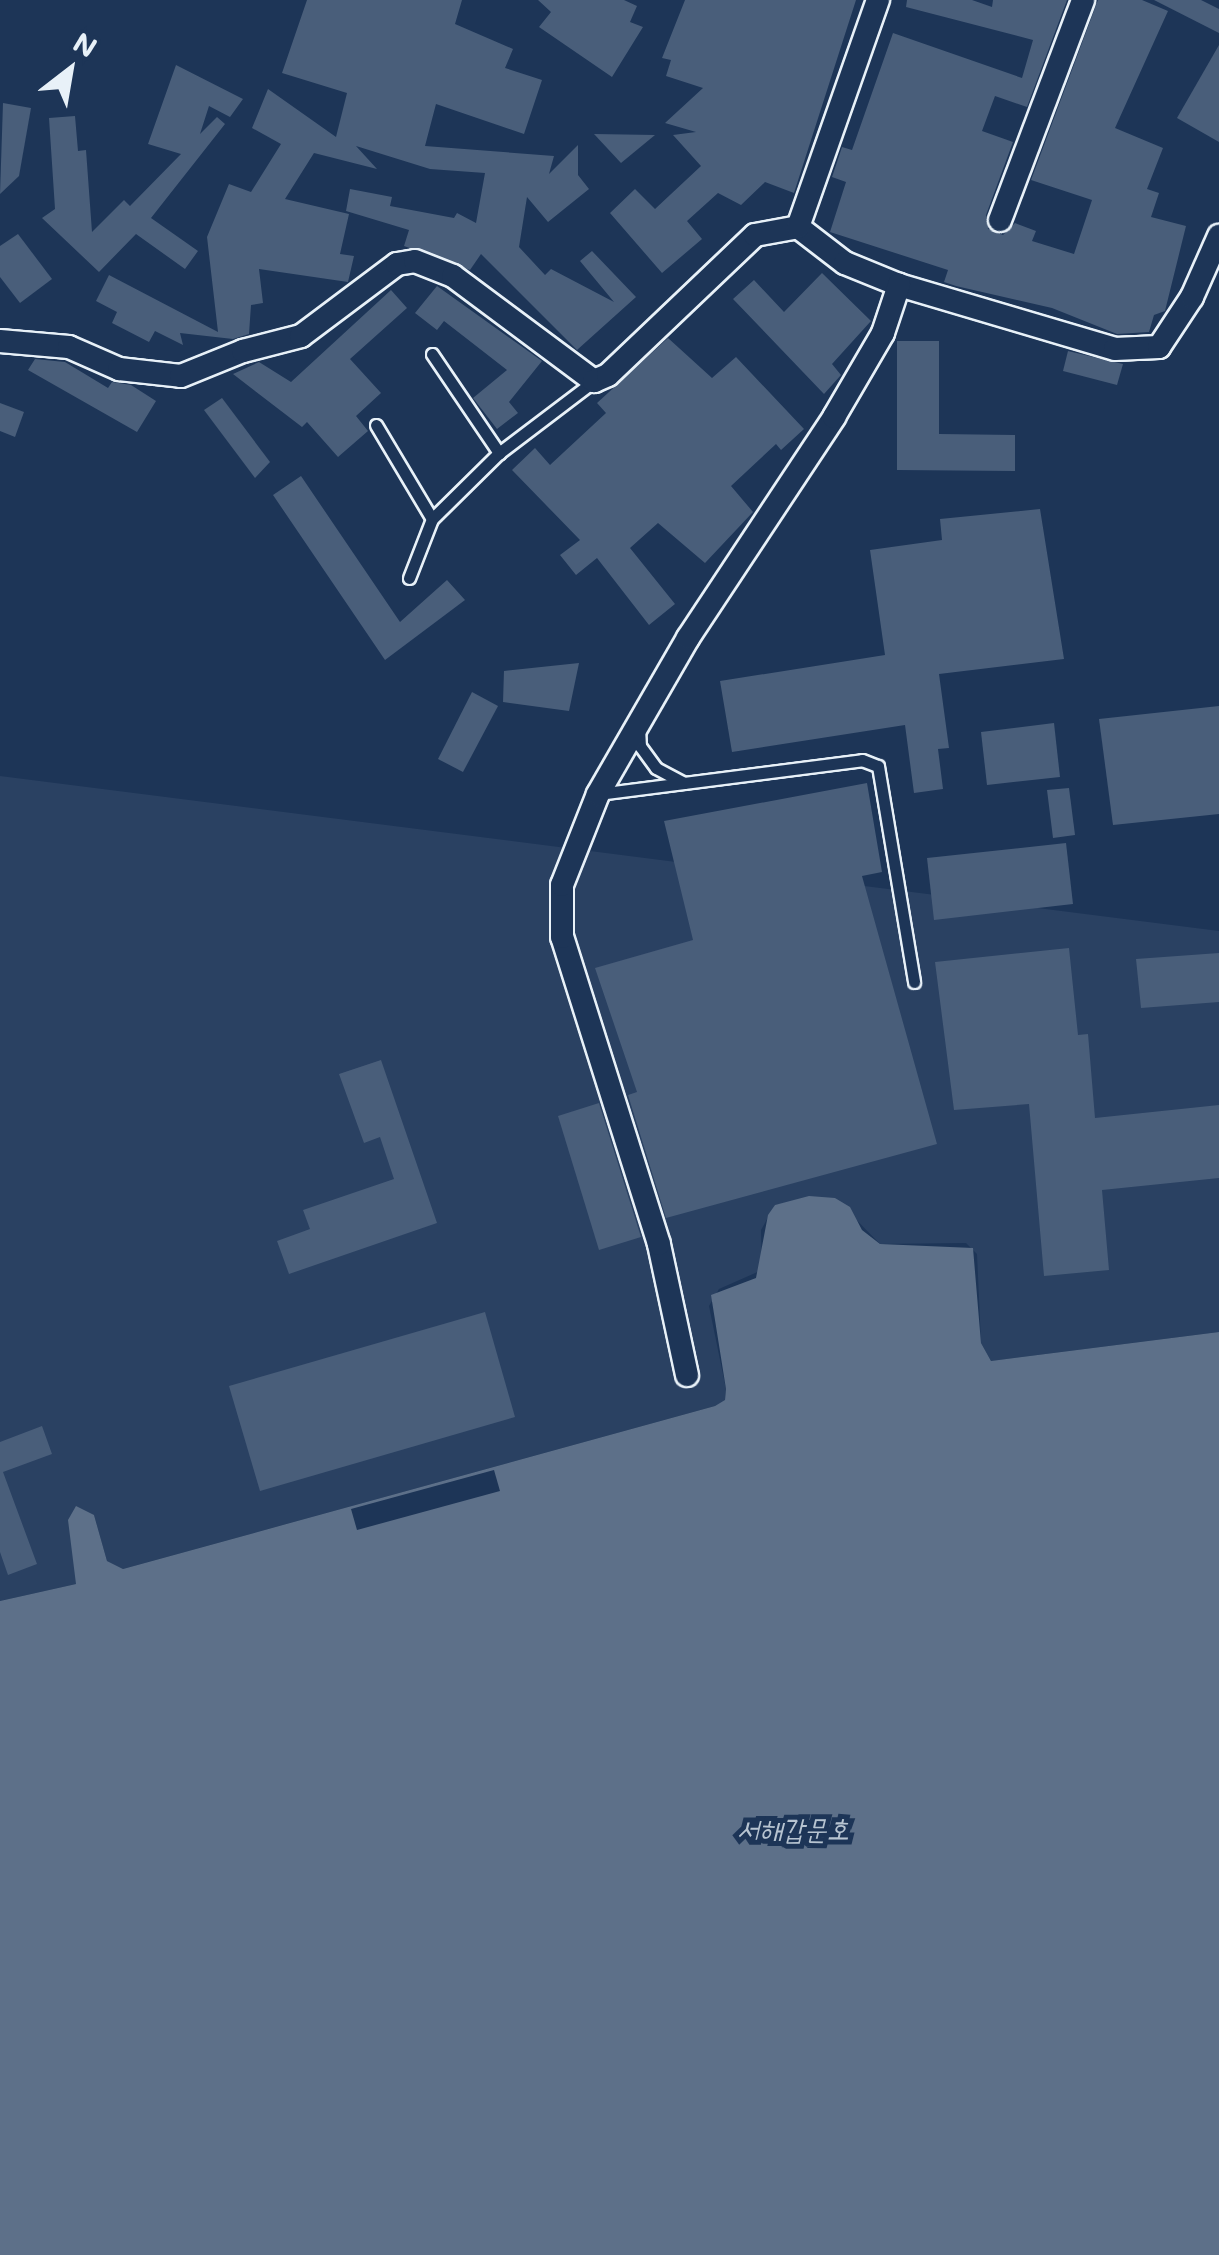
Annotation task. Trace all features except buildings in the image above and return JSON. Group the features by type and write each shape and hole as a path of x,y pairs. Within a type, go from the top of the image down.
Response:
{"street":[{"path":"798,226 878,0"},
{"path":"1000,220 1082,0"},
{"path":"798,226 845,263 899,285 1114,350 1159,347 1192,297 1219,236"},
{"path":"0,341 68,346 119,369 182,376 242,350 301,336 397,264 415,262 453,276 526,337 594,380 608,375 755,235 798,226"},
{"path":"686,1375 659,1244 562,938 562,885 598,794 638,724 834,416 883,332 899,285"}],"lane":[{"path":"432,354 499,453"},
{"path":"409,578 432,519 499,453 594,380"},
{"path":"376,425 432,519"},
{"path":"638,724 640,746 656,768 685,784"},
{"path":"598,794 862,760 878,766 914,982"}],"shaded area":[{"path":"0,776 1219,931 1219,1332 991,1361 981,1343 977,1254 966,1243 880,1244 835,1198 775,1205 761,1230 762,1270 719,1289 709,1306 725,1401 123,1569 107,1561 94,1515 76,1584 0,1601"}],"water":[{"name":"서해갑문호","path":"809,1196 835,1198 850,1207 862,1230 880,1244 973,1248 981,1343 991,1361 1219,1332 1219,2255 0,2255 0,1601 76,1584 68,1520 76,1506 94,1515 107,1561 123,1569 715,1406 725,1400 726,1389 711,1295 756,1278 768,1215 775,1205"}],"pier":[{"path":"494,1470 500,1491 357,1530 351,1509"}]}
